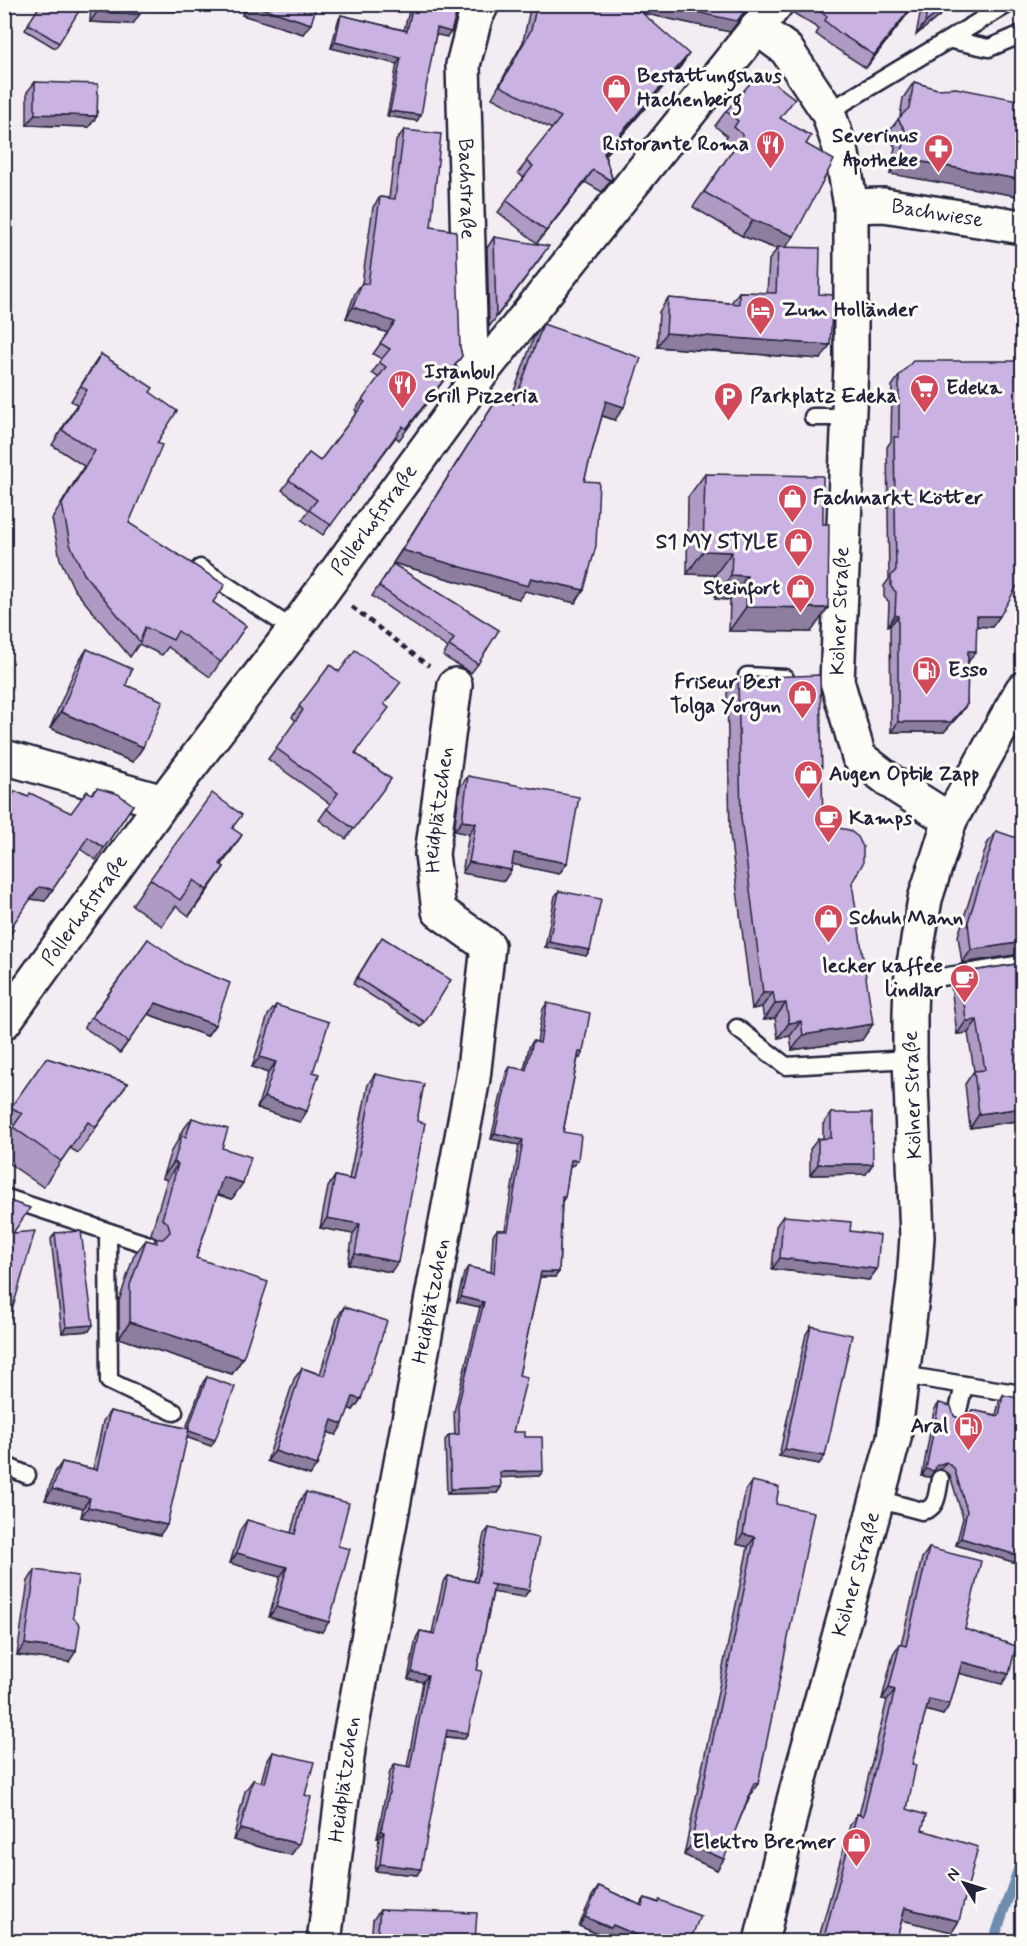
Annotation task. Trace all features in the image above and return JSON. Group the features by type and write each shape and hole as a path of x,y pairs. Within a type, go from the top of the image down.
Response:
{"street":[{"name":"Bachstraße","path":"482,4 475,18 463,65 471,357 485,368"},
{"name":"Pollerhofstraße","path":"4,1022 163,802 294,630 485,368 766,16"},
{"name":"Kölner Straße","path":"761,1941 794,1800 894,1438 917,1237 910,1059 911,982 926,899 950,820 898,787 859,757 831,681 849,417 851,206 842,154 828,112 766,16"},
{"name":"Bachwiese","path":"851,206 884,205 1023,227"},
{"name":"Heidplätzchen","path":"324,1941 349,1741 472,1086 488,946 439,911 432,854 455,685"},
{"path":"950,820 1023,690"},
{"path":"4,757 163,802"}],"lane":[{"path":"828,112 1008,4"},
{"path":"951,40 989,48 1023,34"},
{"path":"813,417 849,417"},
{"path":"200,568 294,630"},
{"path":"747,676 803,679"},
{"path":"911,982 1023,964"},
{"path":"737,1028 786,1066 910,1059"},
{"path":"4,1197 149,1245"},
{"path":"108,1232 110,1381 174,1412"},
{"path":"902,1375 1023,1394"},
{"path":"957,1414 964,1385"},
{"path":"4,1465 27,1475"},
{"path":"877,1499 922,1511 929,1510 935,1504 940,1479"}],"path":[{"path":"326,586 380,630 455,685"}],"building":[{"path":"41,4 67,4 79,11 59,43 28,24"},
{"path":"98,4 141,4 140,14 97,12"},
{"path":"250,4 317,4 311,24"},
{"path":"413,4 459,4 451,32 437,28 421,115 390,111 401,58 335,42 341,15 407,31"},
{"path":"537,4 632,4 689,54 604,153 612,178 610,180 593,170 546,231 506,200 533,166 526,161 561,117 500,86 531,30"},
{"path":"659,4 750,4 737,21"},
{"path":"808,4 914,4 874,55 841,34 825,21 827,16"},
{"path":"928,4 948,4 925,23"},
{"path":"760,72 795,99 780,118 811,136 806,144 834,160 794,236 753,220 704,192 743,135 734,127 738,121 726,111"},
{"path":"35,82 98,84 97,116 35,114"},
{"path":"914,82 937,89 956,88 1023,101 1023,180 901,158 906,132 898,119 909,108"},
{"path":"404,130 441,134 431,227 456,231 462,356 406,429 403,426 331,525 309,510 317,500 289,480 309,453 320,461 365,402 362,400 386,367 379,362 390,349 380,343 395,322 353,307 362,283 368,284 380,197 395,199"},
{"path":"494,237 549,246 496,317"},
{"path":"778,247 820,248 819,294 833,295 830,345 666,333 668,298 739,304 739,292 776,293"},
{"path":"543,324 641,358 624,407 606,401 584,481 599,482 596,546 584,590 531,578 528,586 402,550 499,396 514,404"},
{"path":"101,354 153,388 150,392 177,411 157,443 162,445 129,523 225,585 213,602 246,626 221,662 178,631 173,640 145,627 140,642 84,574 70,544 62,504 95,451 62,430 87,390 81,386"},
{"path":"913,361 1023,361 1023,576 1000,616 977,616 976,651 968,651 967,704 951,722 898,722 898,616 895,615 896,592 891,587 891,576 896,570 894,437 899,437 899,376"},
{"path":"705,474 823,476 823,524 829,524 828,608 746,607 747,576 731,575 732,552 703,551"},
{"path":"393,564 499,630 478,664 449,646 454,639 379,586"},
{"path":"87,649 132,669 126,685 163,701 143,747 61,712"},
{"path":"355,650 401,682 384,704 389,708 355,753 391,779 354,829 327,809 338,793 276,748 303,710 299,706 330,665 339,672"},
{"path":"820,675 823,825 849,830 858,837 863,847 863,863 852,883 873,1024 803,1035 801,1021 789,1023 786,1003 775,1004 773,992 763,993 741,818 738,678"},
{"path":"468,776 579,797 567,863 514,853 511,870 469,862 476,823 462,821"},
{"path":"97,788 118,794 133,805 104,848 88,837 53,889 39,887 11,927 14,929 4,943 4,791 13,795 15,791 28,797 30,793 71,813 87,791 92,794"},
{"path":"212,793 242,815 232,828 242,835 220,864 224,867 207,890 194,880 180,900 150,879"},
{"path":"996,831 1023,840 1023,942 971,950 968,922"},
{"path":"559,891 601,899 590,950 549,942"},
{"path":"382,937 451,980 425,1022 357,978"},
{"path":"148,939 184,964 230,983 215,1025 156,1003 128,1042 92,1017"},
{"path":"1023,963 1023,1108 979,1114 974,1071 985,1070 977,1020 966,1021 961,973"},
{"path":"547,1003 590,1013 583,1052 579,1052 563,1132 581,1135 578,1160 571,1160 565,1197 562,1197 559,1272 541,1272 519,1375 527,1377 513,1432 525,1432 525,1437 542,1437 543,1471 500,1472 501,1487 451,1489 449,1435 459,1434 458,1406 484,1302 461,1297 468,1267 494,1273 497,1230 508,1230 523,1140 495,1133 510,1067 526,1070 533,1041 540,1043"},
{"path":"276,1005 329,1022 313,1072 319,1074 307,1111 264,1097 276,1062 260,1057"},
{"path":"46,1058 128,1083 96,1127 88,1122 61,1161 13,1127 22,1114 11,1107"},
{"path":"375,1074 424,1084 417,1121 425,1123 398,1262 355,1254 360,1224 327,1218 335,1176 354,1180"},
{"path":"831,1113 872,1113 873,1164 818,1164 818,1139 831,1138"},
{"path":"192,1118 228,1129 222,1148 251,1157 243,1183 223,1177 196,1258 268,1282 243,1358 130,1322 130,1285 146,1240 157,1243 156,1239 163,1239 170,1232 168,1223 162,1219 178,1164 174,1162 182,1135 186,1137"},
{"path":"4,1199 30,1208 13,1233 35,1231 4,1338"},
{"path":"783,1216 851,1222 850,1231 880,1235 877,1269 780,1258"},
{"path":"81,1231 93,1325 66,1327 55,1233"},
{"path":"344,1307 387,1321 361,1399 353,1397 343,1424 332,1420 317,1465 275,1451 302,1368 324,1376"},
{"path":"811,1326 852,1335 825,1456 785,1449"},
{"path":"207,1377 235,1387 215,1440 188,1429"},
{"path":"1003,1395 1023,1399 1023,1557 961,1538 967,1511 954,1468 946,1462 937,1465 934,1471 926,1469 939,1403 951,1406 954,1416 960,1419 969,1416 972,1410 999,1416"},
{"path":"110,1411 189,1429 167,1525 88,1507 90,1498 52,1489 62,1462 97,1470"},
{"path":"752,1481 779,1487 776,1504 814,1512 758,1784 754,1783 724,1859 691,1845 755,1537 743,1534"},
{"path":"306,1492 349,1503 338,1546 350,1549 329,1622 276,1607 287,1567 237,1553 247,1520 295,1534"},
{"path":"489,1528 539,1538 529,1590 489,1584 494,1585 477,1670 482,1671 468,1733 447,1730 421,1869 380,1864 384,1832 381,1831 395,1764 410,1767 428,1675 412,1672 420,1631 435,1634 448,1576 477,1582"},
{"path":"929,1548 981,1561 965,1629 1016,1646 1009,1674 962,1662 950,1704 929,1699 912,1764 916,1765 907,1809 926,1815 922,1830 978,1847 959,1921 905,1908 896,1941 823,1941 857,1814 863,1816 895,1690 889,1688 900,1644 906,1646"},
{"path":"35,1570 78,1576 73,1617 80,1625 76,1651 25,1644"},
{"path":"273,1752 314,1762 305,1795 311,1797 299,1844 240,1829 253,1780 265,1783"},
{"path":"599,1886 642,1906 645,1898 658,1903 659,1900 700,1916 690,1941 651,1941 613,1925 611,1928 585,1917"},
{"path":"380,1910 477,1913 475,1941 377,1941"}],"waterway":[{"path":"993,1942 1022,1858"}],"place":[{"name":"Bestattungshaus Hachenberg","path":"616,114"},
{"name":"Ristorante Roma","path":"770,170"},
{"name":"Severinus Apotheke","path":"939,174"},
{"name":"Zum Holländer","path":"761,336"},
{"name":"Istanbul Grill Pizzeria","path":"403,410"},
{"name":"Edeka","path":"925,414"},
{"name":"Parkplatz Edeka","path":"729,422"},
{"name":"Fachmarkt Kötter","path":"792,524"},
{"name":"S1 MY STYLE","path":"799,568"},
{"name":"Steinfort","path":"801,614"},
{"name":"Esso","path":"927,696"},
{"name":"Friseur Best Tolga Yorgun","path":"802,720"},
{"name":"Augen Optik Zapp","path":"808,800"},
{"name":"Kamps","path":"828,844"},
{"name":"Schuh Mann","path":"828,944"},
{"name":"lecker kaffee lindlar","path":"964,1004"},
{"name":"Aral","path":"969,1452"},
{"name":"Elektro Bremer","path":"857,1868"}]}
